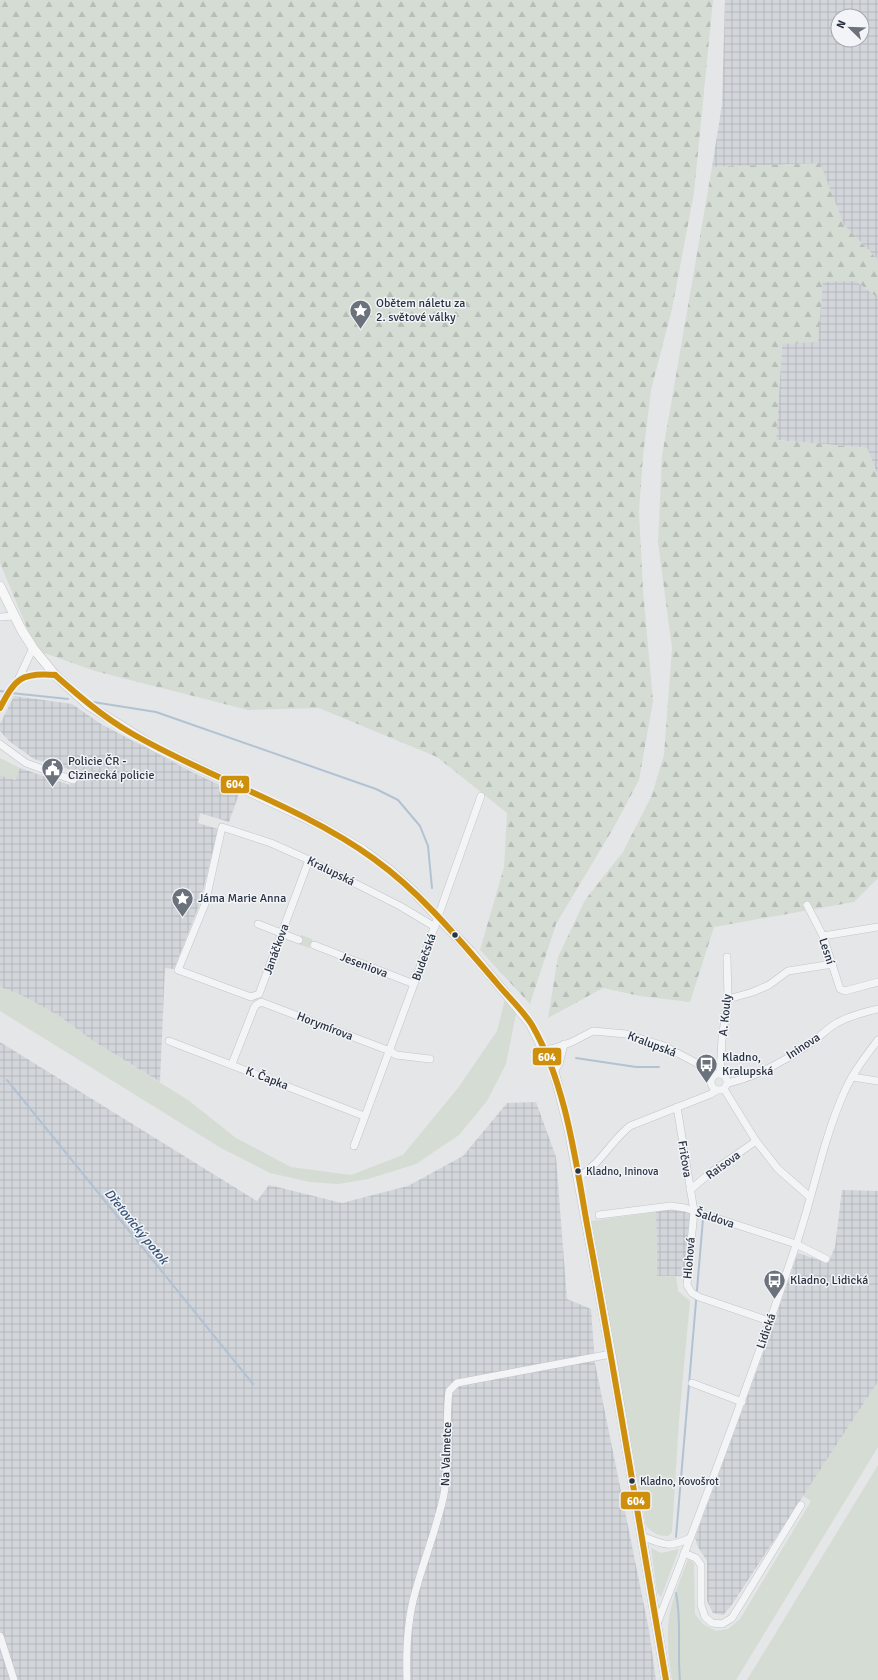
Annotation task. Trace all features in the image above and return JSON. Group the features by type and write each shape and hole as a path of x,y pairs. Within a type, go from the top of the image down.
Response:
{"main road":[{"path":"0,586 14,616 33,648 55,675 88,706 155,748 320,825 363,850 391,871 412,890 471,952 530,1023 554,1071 569,1130 611,1354 666,1680"}],"street":[{"path":"0,617 14,616"},
{"path":"0,708 11,687 19,678 33,648"},
{"path":"19,678 32,674 55,675"},
{"path":"0,744 26,763 73,780"},
{"name":"Budečská","path":"354,1146 364,1116 390,1051 481,796"},
{"name":"Kralupská","path":"259,994 251,997 178,970 204,904 222,827 271,843 309,860 400,906 434,927"},
{"name":"Janáčkova","path":"259,994 309,860"},
{"name":"Lesní","path":"807,905 823,936 839,987 843,991 878,982"},
{"path":"258,924 299,940"},
{"path":"823,936 878,927"},
{"name":"Jeseniova","path":"314,945 414,984"},
{"name":"A. Kouly","path":"717,1075 728,999 727,957"},
{"path":"728,999 753,992 769,985 788,971 833,964"},
{"name":"Horymírova","path":"232,1064 254,1008 259,1003 264,1002 390,1051"},
{"name":"Ininova","path":"578,1177 587,1172 630,1126 711,1094 723,1087 739,1081 785,1059 816,1039 837,1022 878,1009"},
{"name":"Kralupská","path":"544,1050 564,1044 593,1030 626,1034 664,1046 717,1075"},
{"name":"Lidická","path":"656,1626 742,1402 796,1244 843,1094 852,1077 878,1040"},
{"name":"K. Čapka","path":"169,1041 364,1116"},
{"path":"554,1071 559,1064 564,1044"},
{"path":"390,1051 396,1055 430,1059"},
{"path":"723,1087 726,1078 717,1075 711,1084 723,1087 756,1141 778,1169 810,1197"},
{"path":"852,1077 878,1081"},
{"name":"Fričova","path":"677,1107 694,1211"},
{"name":"Raisova","path":"690,1190 710,1173 756,1141"},
{"name":"Šaldova","path":"599,1215 671,1206 685,1208 796,1244 826,1259"},
{"name":"Hlohová","path":"694,1211 686,1279 687,1285 695,1295 769,1322"},
{"name":"Na Valmetce","path":"407,1680 406,1649 415,1594 437,1524 446,1484 447,1411 449,1391 457,1383 611,1354"},
{"path":"692,1383 742,1402"},
{"path":"684,1554 696,1558 700,1565 701,1605 705,1617 712,1623 722,1624 732,1618 801,1505"},
{"path":"641,1536 663,1544 676,1545 690,1538"},
{"path":"0,1636 14,1680"}],"shaded area":[{"path":"725,0 878,0 878,260 844,225 820,164 712,167 722,105"},
{"path":"823,281 856,281 878,298 878,476 867,448 776,440 782,344"},
{"path":"14,696 72,704 101,724 192,772 239,794 229,822 200,813 198,823 218,829 200,903 174,969 165,968 160,1082 93,1041 59,1016 23,996 0,987 0,775 15,780 20,768 70,785 75,771 34,759 9,741 0,731 0,724"},
{"path":"0,1042 257,1201 269,1185 342,1203 408,1186 463,1156 507,1103 536,1102 556,1157 567,1299 591,1309 595,1363 649,1630 656,1680 0,1680"},
{"path":"842,1190 878,1191 878,1382 731,1606 723,1615 713,1613 707,1601 707,1561 698,1547 695,1538 763,1354 798,1253 828,1263 835,1247"},
{"path":"670,1209 692,1213 685,1276 657,1277 656,1210"}],"green space":[{"path":"0,0 713,0 694,193 672,309 651,390 643,456 639,512 643,590 653,701 639,780 614,827 556,924 530,1004 480,950 504,867 507,813 437,757 319,708 248,710 95,671 36,650 0,563"},
{"path":"820,163 844,225 878,260 878,298 856,281 823,282 818,342 782,344 776,440 867,448 878,476 878,878 854,902 714,927 690,1002 640,996 603,988 548,1018 558,957 585,900 623,852 652,795 664,755 672,648 658,543 662,456 712,167"},
{"path":"0,758 20,768 15,780 0,775"},
{"path":"301,935 327,947 313,944 309,948 298,944"},
{"path":"0,987 23,996 59,1016 93,1041 188,1100 236,1138 291,1167 351,1175 403,1155 458,1088 497,1031 505,999 516,1014 506,1064 487,1101 459,1135 416,1164 368,1179 338,1184 310,1182 270,1173 221,1148 0,1011"},
{"path":"656,1212 657,1276 676,1276 678,1291 690,1301 679,1420 672,1532 668,1536 656,1534 646,1526 591,1221"},
{"path":"878,1382 878,1447 736,1680 672,1680 668,1642 669,1618 674,1596 688,1559 694,1563 695,1614 703,1624 716,1631 728,1629 740,1619 811,1501 803,1496"},
{"path":"878,1465 878,1680 747,1680"},
{"path":"651,1548 661,1553 679,1549 661,1597 657,1592"}],"waterway":[{"path":"0,691 7,692"},
{"path":"11,693 68,699"},
{"path":"93,702 156,712 376,789 398,800 420,826 428,846 432,888"},
{"path":"576,1058 636,1067 659,1067"},
{"name":"Dřetovický potok","path":"7,1080 253,1384"},
{"path":"676,1537 703,1219"},
{"path":"676,1593 679,1614 680,1680"}],"transit line":[{"name":"604","path":"0,708 10,690 20,680 27,676 43,674 55,675"},
{"name":"604","path":"55,675 101,713 131,733 161,749 316,823 374,859 408,886 453,932 532,1025 545,1050 555,1076 576,1161 611,1354 666,1680"}],"place":[{"name":"Obětem náletu za 2. světové války","path":"361,330"},
{"name":"Policie ČR - Cizinecká policie","path":"52,788"},
{"name":"Jáma Marie Anna","path":"183,918"},
{"name":"Kladno, Kralupská","path":"706,1084"},
{"name":"Kladno, Ininova","path":"578,1171"},
{"name":"Kladno, Lidická","path":"774,1300"},
{"name":"Kladno, Kovošrot","path":"632,1481"}]}
